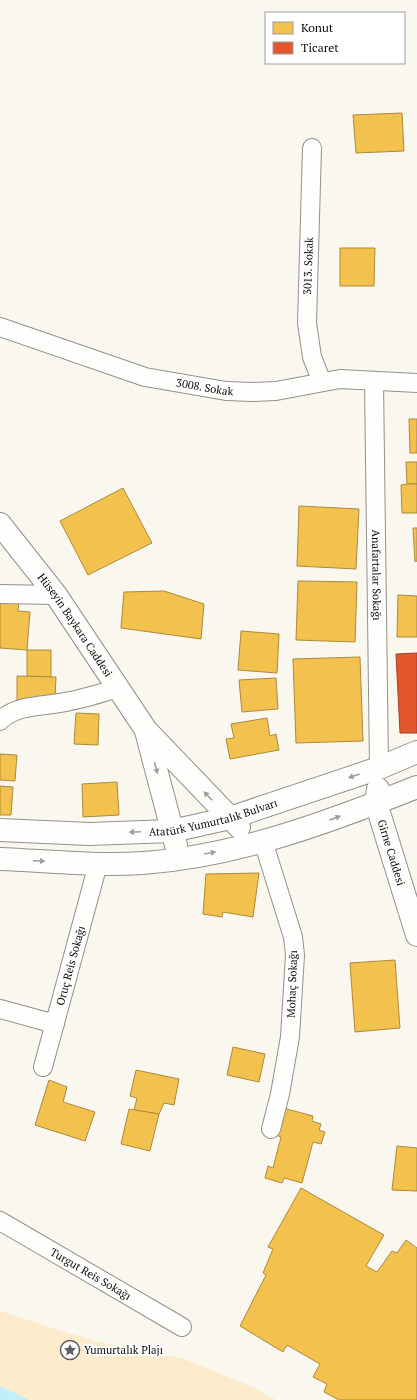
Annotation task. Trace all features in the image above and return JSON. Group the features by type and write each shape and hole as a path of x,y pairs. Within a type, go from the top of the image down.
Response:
{"street":[{"name":"3013. Sokak","path":"312,148 307,323 312,357 322,382"},
{"name":"3008. Sokak","path":"0,327 144,377 226,391 276,391 340,379 417,383"},
{"name":"Anafartalar Sokağı","path":"374,381 379,768"},
{"name":"Hüseyin Baykara Caddesi","path":"0,524 56,596 146,730 230,818 259,842"},
{"path":"0,594 56,596"},
{"path":"0,721 11,712 20,709 70,702 118,688"},
{"name":"Hüseyin Baykara Caddesi","path":"146,730 179,858"},
{"name":"Atatürk Yumurtalık Bulvarı","path":"0,830 89,834 172,831 230,818 379,768 417,752"},
{"name":"Girne Caddesi","path":"379,768 376,803 417,935"},
{"path":"0,859 98,864 143,863 179,858 259,842 320,824 417,787"},
{"name":"Mohaç Sokağı","path":"259,842 293,937 295,955 290,1037 280,1094 271,1129"},
{"name":"Oruç Reis Sokağı","path":"44,1067 98,864"},
{"path":"0,1009 55,1024"},
{"name":"Turgut Reis Sokağı","path":"0,1221 182,1327"}],"sand":[{"name":"Yumurtalık Plajı","path":"0,1311 94,1341 184,1359 253,1387 276,1400 29,1400 0,1387"}],"water":[{"path":"0,1387 2,1387 29,1400 0,1400"}],"building: Konut":[{"path":"402,113 404,151 356,153 353,115"},
{"path":"340,248 375,248 374,286 340,286"},
{"path":"409,419 417,419 417,453 410,453"},
{"path":"406,462 417,462 417,484 407,484"},
{"path":"417,484 417,513 402,513 401,485"},
{"path":"123,488 152,543 88,575 60,521"},
{"path":"299,506 359,509 356,569 297,566"},
{"path":"413,528 417,528 417,561 415,562"},
{"path":"298,581 357,582 355,642 296,640"},
{"path":"164,591 204,604 201,639 121,628 124,592"},
{"path":"398,595 417,596 417,637 397,637"},
{"path":"0,600 19,602 18,611 30,612 27,650 0,648"},
{"path":"241,631 279,634 277,673 238,670"},
{"path":"27,650 51,650 51,677 27,676"},
{"path":"360,657 363,741 296,743 293,659"},
{"path":"17,676 56,677 55,700 17,700"},
{"path":"276,678 278,709 242,712 239,680"},
{"path":"76,713 99,714 98,745 74,744"},
{"path":"267,718 270,736 276,734 279,750 230,759 226,739 234,738 231,724"},
{"path":"0,754 17,755 15,781 0,780"},
{"path":"117,782 119,815 83,817 82,784"},
{"path":"0,786 13,787 11,815 0,815"},
{"path":"259,873 253,917 223,912 222,917 203,914 206,874"},
{"path":"395,960 400,1028 355,1032 350,963"},
{"path":"233,1047 265,1054 259,1082 227,1075"},
{"path":"136,1070 179,1079 174,1105 164,1103 159,1114 134,1110 137,1098 130,1096"},
{"path":"49,1080 67,1087 63,1102 95,1112 85,1141 35,1125"},
{"path":"283,1108 313,1116 312,1121 321,1124 319,1130 325,1132 321,1144 313,1142 302,1183 284,1178 282,1183 265,1178 268,1166 273,1168 281,1137 276,1135"},
{"path":"129,1109 159,1114 150,1151 121,1144"},
{"path":"397,1146 417,1148 417,1191 392,1190"},
{"path":"301,1188 384,1235 366,1266 377,1272 392,1251 397,1253 406,1240 417,1248 417,1400 339,1400 324,1392 327,1384 313,1377 320,1364 287,1345 283,1352 240,1326 266,1275 263,1273 273,1249 268,1247"}],"building: Ticaret":[{"path":"417,653 417,733 400,733 396,654"}],"place":[{"name":"Yumurtalık Plajı","path":"70,1350"}]}
